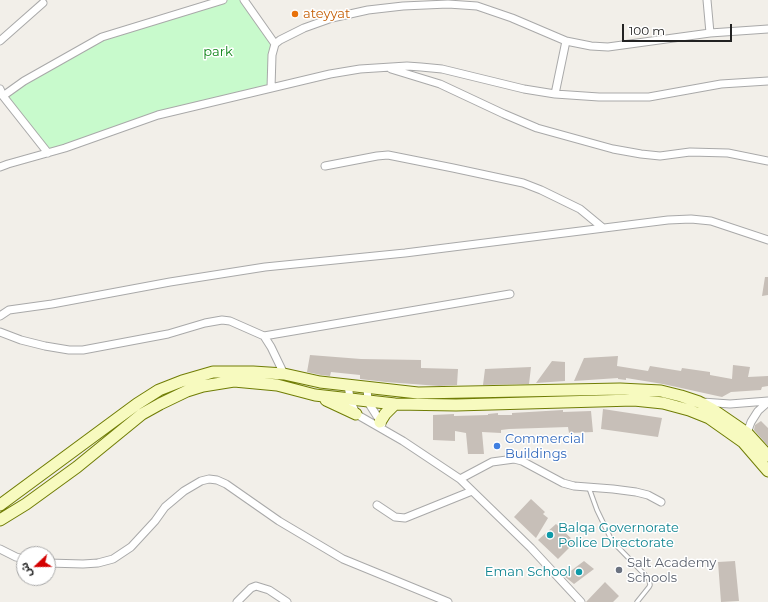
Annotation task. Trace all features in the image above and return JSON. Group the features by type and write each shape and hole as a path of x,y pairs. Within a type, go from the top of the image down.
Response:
{"main road":[{"path":"0,520 26,504 77,467 164,388 213,372 284,374 304,380 418,393 566,389 641,389 661,391 699,402 712,409 747,433 768,456"},
{"path":"0,505 140,409 160,404 187,391 203,386 234,381 278,385 315,395 394,404 456,405 634,400 663,403 689,410 709,418 743,442 768,470"},
{"path":"315,395 356,414"},
{"path":"380,422 394,404"}],"street":[{"path":"48,153 2,92 102,37 223,0"},
{"path":"244,0 275,44"},
{"path":"706,0 710,33"},
{"path":"0,41 43,3"},
{"path":"271,88 272,55 275,44 280,40 304,28 332,18 401,3 478,3 566,41 591,46 608,47 710,33 768,29"},
{"path":"555,94 566,41"},
{"path":"0,167 72,146 158,115 330,74 360,69 406,66 442,69 524,89 555,94 599,96 649,97 721,84 768,81"},
{"path":"387,68 440,84 537,128 613,150 660,156 690,152 728,153 768,161"},
{"path":"325,166 388,155 523,183 580,209 603,228"},
{"path":"0,316 9,310 52,304 265,267 397,253 633,224 691,219 711,221 768,240"},
{"path":"0,332 5,335 27,341 69,350 84,350 168,334 205,323 222,320 230,321 264,336 510,294"},
{"path":"264,336 284,374"},
{"path":"348,384 350,399 356,414 418,450 460,479 531,548 581,602"},
{"path":"367,387 368,402 389,434"},
{"path":"699,402 730,404 768,402"},
{"path":"747,433 758,411 768,402"},
{"path":"460,479 492,462 514,459 522,461 563,483 580,488 613,489 636,492 648,495 661,502"},
{"path":"56,563 98,563 113,558 131,547 166,507 184,491 201,481 209,479 217,480 226,484 279,520 343,559 448,602"},
{"path":"376,505 395,517 405,518 472,491"},
{"path":"0,549 16,557"},
{"path":"237,602 251,588 256,586 269,590 287,602"}],"lane":[{"path":"589,488 597,510 612,541 649,579 650,585 637,602"}],"green space":[{"name":"park","path":"223,0 244,0 275,44 271,88 158,115 48,153 3,96 102,37"}],"building":[{"path":"765,277 768,277 768,295 762,296"},
{"path":"310,355 361,359 421,360 421,368 458,369 457,385 439,386 386,382 360,379 360,375 331,372 330,376 321,375 307,372"},
{"path":"618,356 617,366 648,371 650,366 681,371 682,368 710,372 710,375 732,379 733,365 750,367 748,377 768,376 768,386 762,387 761,390 731,392 722,397 663,384 626,378 626,380 618,378 574,381 584,358"},
{"path":"552,361 565,362 565,381 536,383"},
{"path":"531,367 529,384 483,385 485,369"},
{"path":"603,409 662,418 658,437 601,429"},
{"path":"563,410 563,412 591,411 593,432 569,433 568,427 509,429 501,430 501,433 482,432 484,454 468,454 466,433 455,431 455,441 433,440 433,415 488,415 498,413 498,415 512,415 512,413"},
{"path":"761,421 768,428 768,446 754,430 755,425"},
{"path":"531,499 545,512 543,514 548,518 536,538 514,517"},
{"path":"556,524 575,542 558,559 538,540"},
{"name":"Eman School","path":"584,561 594,569 574,584 564,576"},
{"path":"735,561 739,601 721,602 718,562"},
{"path":"605,582 619,596 613,602 586,602"}],"place":[{"name":"ateyyat","path":"295,14"},
{"name":"Commercial Buildings","path":"497,446"},
{"name":"Balqa Governorate Police Directorate","path":"550,535"},
{"name":"Salt Academy Schools","path":"619,570"},
{"name":"Eman School","path":"579,572"}]}
